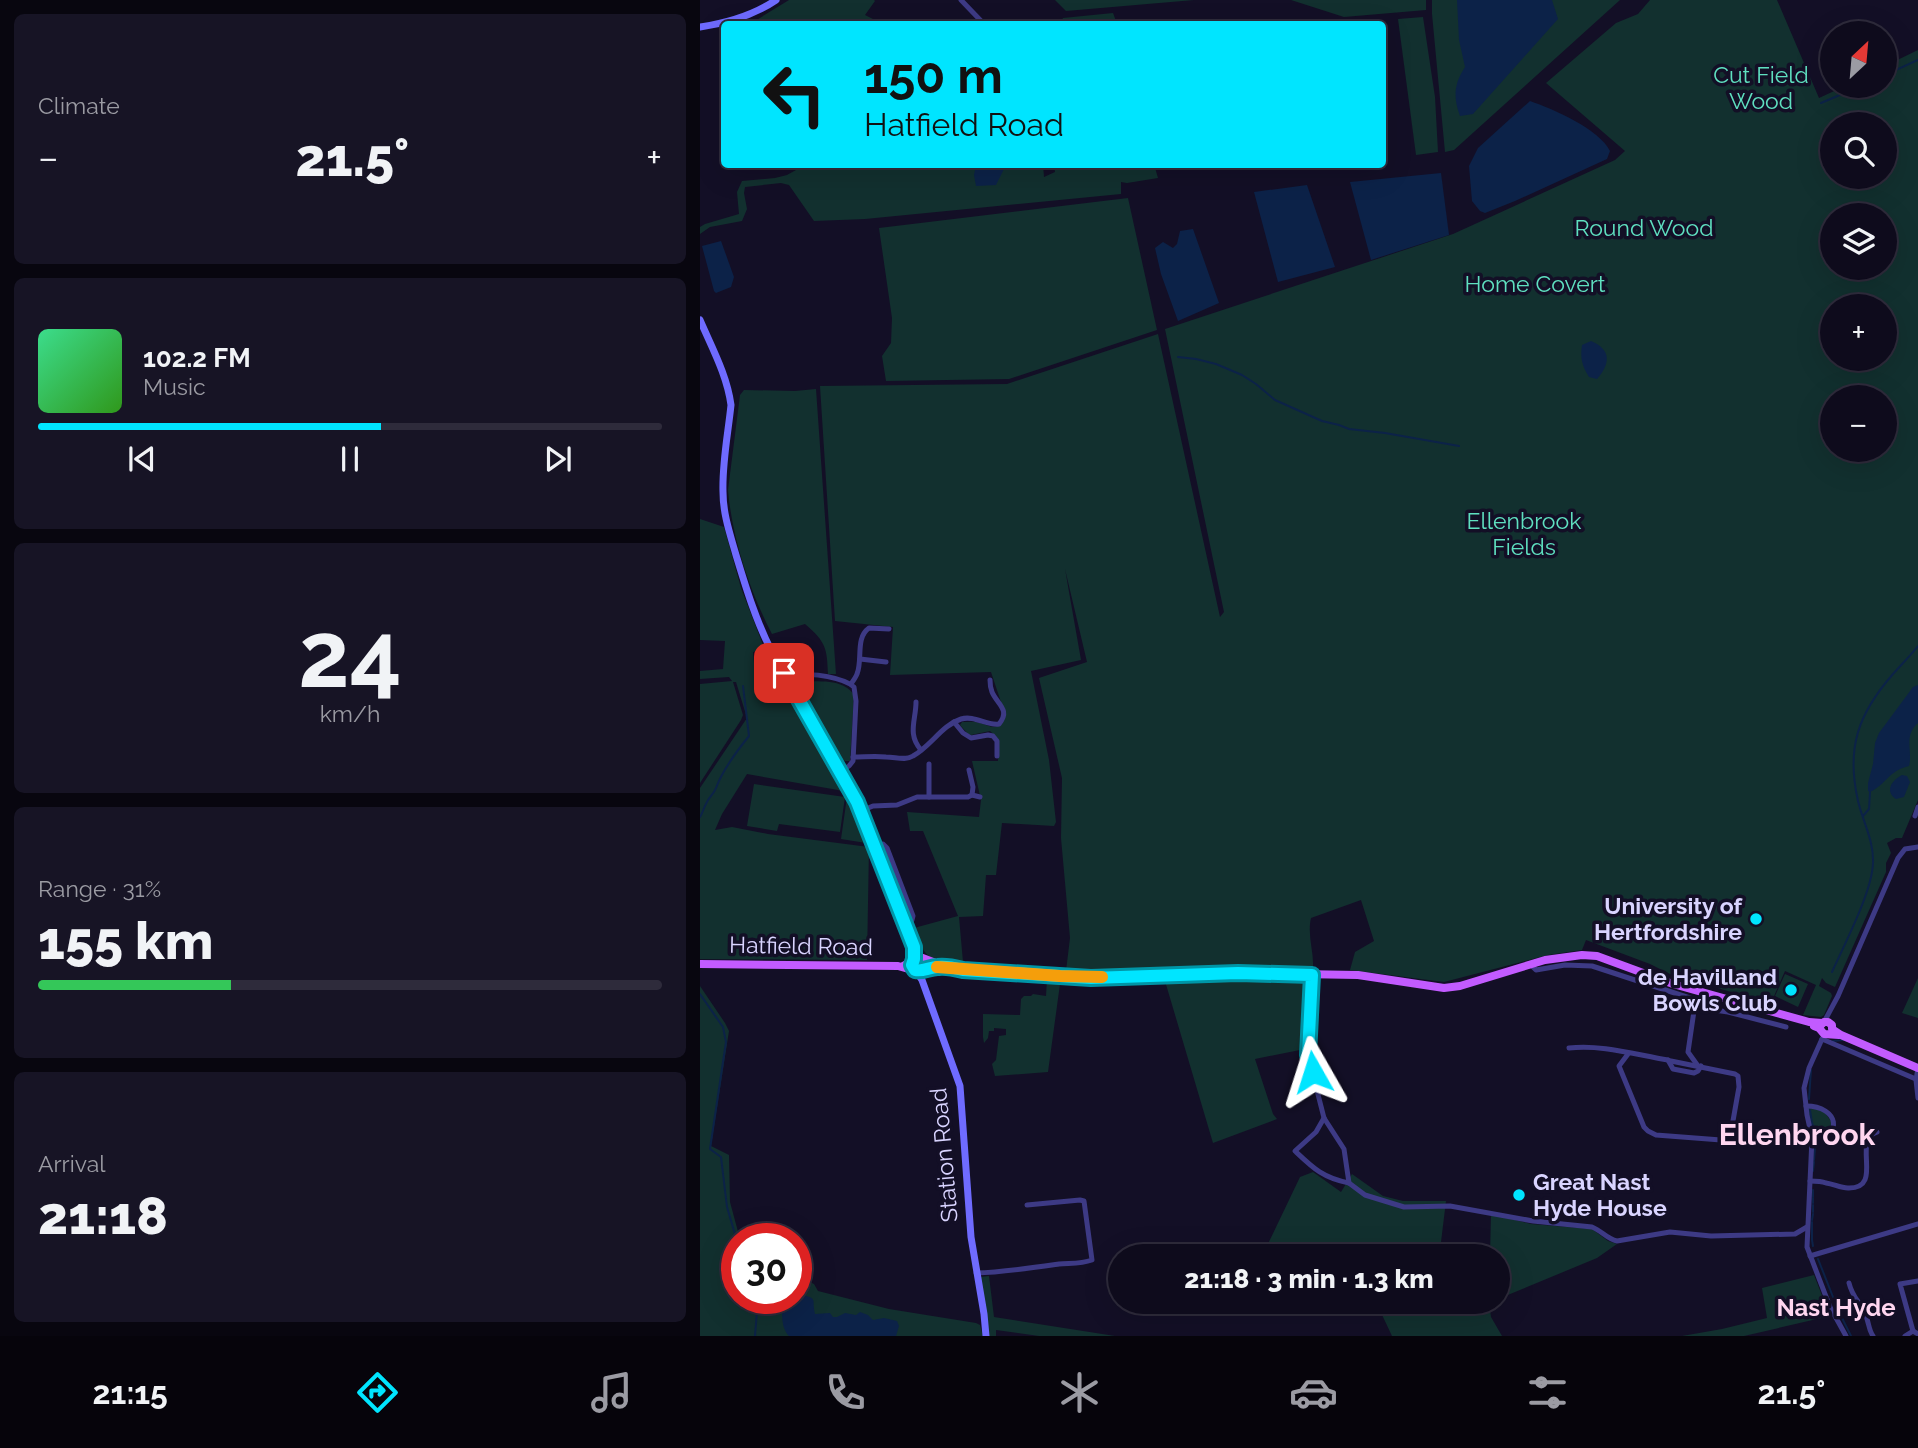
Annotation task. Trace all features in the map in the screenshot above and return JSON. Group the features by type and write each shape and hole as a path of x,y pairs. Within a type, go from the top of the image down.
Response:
{"main road":[{"name":"Hatfield Road","path":"700,964 944,966 963,970 1091,978 1238,973 1358,975 1444,988 1460,986 1530,964 1570,956 1597,956 1697,995 1809,1022 1825,1030"},
{"path":"1825,1030 1918,1068"}],"street":[{"path":"726,21 750,14 776,0"},
{"path":"961,0 981,21"},
{"path":"700,27 721,22"},
{"name":"Station Road","path":"700,320 724,374 729,394 731,405 723,491 728,527 761,630 861,811 906,923 960,1086 972,1250 986,1336"},
{"path":"850,684 857,674 861,637 866,628 889,629"},
{"path":"860,659 886,662"},
{"path":"789,681 807,675 836,678 855,689 853,757 851,765 841,771"},
{"path":"853,757 912,757 954,722 970,718 993,724 1002,721 1003,710 992,691 990,680"},
{"path":"916,702 913,735 915,744 921,750"},
{"path":"954,722 969,737 995,737 997,756"},
{"path":"929,764 929,796"},
{"path":"969,770 972,795"},
{"path":"861,811 873,806 897,806 914,798 929,796 980,797"},
{"path":"1914,816 1918,807"},
{"path":"1846,1336 1830,1307 1807,1242 1812,1138 1805,1082 1838,996 1898,859 1905,849 1918,847"},
{"path":"1312,975 1308,1055 1324,1118 1343,1149 1349,1183"},
{"path":"1697,995 1688,1052 1699,1066"},
{"path":"1694,1007 1731,1012 1786,1027"},
{"path":"1825,1030 1917,1080"},
{"path":"1569,1048 1609,1050 1738,1076 1739,1087 1731,1132 1725,1139 1657,1135 1648,1131 1609,1050"},
{"path":"1669,1061 1688,1052"},
{"path":"1616,1061 1628,1054"},
{"path":"1918,1068 1918,1098"},
{"path":"1806,1106 1821,1107 1833,1118 1832,1129 1828,1135 1812,1138"},
{"path":"1324,1118 1316,1132 1295,1151 1332,1180 1349,1183 1365,1195 1404,1207 1450,1206 1533,1221 1592,1227 1609,1239 1617,1241 1670,1232 1710,1236 1795,1234 1807,1227"},
{"path":"1810,1181 1844,1188 1858,1186 1867,1174 1866,1141 1877,1132"},
{"path":"976,1273 1032,1269 1092,1260 1084,1201 1027,1205"},
{"path":"1810,1256 1918,1224"},
{"path":"1795,1234 1807,1242"},
{"path":"1905,1336 1916,1333 1900,1284 1918,1281"},
{"path":"1849,1283 1855,1300 1865,1314 1872,1336"}],"green space":[{"path":"789,0 874,0 865,15 877,21 755,21"},
{"path":"1055,0 1194,0 1066,11"},
{"path":"1291,0 1426,0 1426,10 1344,17"},
{"path":"1432,0 1620,0 1454,150 1445,152"},
{"name":"Ellenbrook Fields","path":"1650,0 1777,0 1819,98 1897,98 1897,60 1918,50 1918,800 1902,838 1887,843 1891,853 1886,863 1886,872 1835,987 1822,978 1819,986 1832,996 1824,1015 1803,1015 1816,985 1785,971 1771,1003 1674,976 1586,940 1582,950 1548,955 1444,982 1350,970 1355,952 1374,941 1361,900 1311,918 1313,968 1066,971 1070,938 1061,838 1062,778 1039,678 1087,662 1065,569 1081,660 1031,671 1049,760 1056,822 1054,826 1002,823 996,875 986,875 983,916 959,917 963,962 929,956 921,946 914,928 958,916 923,831 910,831 907,812 979,817 981,800 972,761 998,761 998,744 990,731 971,735 960,725 962,722 978,722 992,727 999,725 1002,723 1001,702 991,672 890,675 893,627 835,621 820,386 1007,384 1158,334 1220,617 1224,612 1165,329 1453,234 1615,160 1625,151 1546,83 1616,23 1638,14"},
{"path":"1113,13 1116,21 1062,21 1063,18"},
{"path":"1423,17 1435,97 1438,152 1416,155 1398,19"},
{"path":"800,168 1043,168 1044,177 1055,172 1054,168 1155,168 1158,178 1121,182 1121,194 865,219 814,221 789,185 781,183 745,187 747,209 742,221 710,227 700,234 700,227 705,224 739,214 737,192 742,181 775,178"},
{"path":"1128,198 1157,330 1009,379 886,381 882,356 891,343 892,318 879,228"},
{"path":"816,389 836,674 828,674 824,646 805,624 772,634 756,601 743,564 733,527 728,490 740,395 744,390"},
{"path":"700,519 724,527 741,588 765,650 753,652 755,674 777,672 778,686 787,686 848,794 747,774 715,830 732,827 869,847 867,960 700,959 700,788 747,718 736,682 733,682 743,715 700,783 700,684 732,681 729,677 700,679 700,671 723,669 725,641 700,640"},
{"path":"800,681 837,683 854,695 850,761 841,758 797,684"},
{"path":"754,784 845,797 840,832 779,824 777,831 747,826"},
{"path":"847,797 866,843 841,839"},
{"name":"de Havilland Bowls Club","path":"1785,974 1808,984 1798,1007 1775,996"},
{"path":"1918,978 1918,1018 1902,1013"},
{"path":"1047,979 1058,980 1060,984 1048,1072 995,1076 992,1064 996,1060 999,1036 1006,1035 1006,1029 994,1028 994,1031 989,1031 984,1043 983,1014 1020,1015 1021,999 1024,996 1046,996"},
{"path":"1165,981 1306,981 1300,1050 1255,1059 1277,1119 1213,1143"},
{"path":"700,986 729,1031 711,1146 729,1155 730,1202 736,1223 721,1223 721,1314 812,1314 812,1283 818,1291 889,1309 976,1323 980,1325 983,1336 700,1336"},
{"path":"1806,1106 1821,1107 1833,1124 1828,1135 1812,1138"},
{"path":"1313,1172 1341,1192 1352,1174 1383,1196 1403,1201 1446,1201 1442,1244 1268,1244 1300,1177"},
{"path":"1491,1214 1531,1224 1592,1229 1617,1244 1597,1258 1510,1294 1510,1244 1490,1244"},
{"path":"1814,1275 1830,1316 1744,1336 1682,1336 1767,1318 1762,1288"},
{"path":"989,1276 994,1317 1115,1336 1039,1336 996,1330 996,1336 989,1336 980,1277"},
{"path":"1382,1314 1491,1314 1502,1336 1392,1336"}],"water":[{"path":"1457,0 1552,0 1558,19 1473,114 1460,116 1456,91 1465,67 1459,40"},
{"path":"1530,101 1563,115 1596,135 1610,151 1607,159 1515,201 1485,213 1480,211 1472,201 1469,166 1478,148"},
{"path":"975,168 1004,168 996,185 976,186"},
{"path":"1441,173 1449,235 1371,260 1350,182"},
{"path":"1307,185 1335,267 1278,282 1254,192"},
{"path":"1193,229 1219,303 1178,321 1155,248 1163,242 1173,248 1177,244 1180,231"},
{"path":"721,241 734,277 731,287 716,293 702,246"},
{"path":"1591,341 1603,349 1607,358 1597,379 1589,377 1581,358 1582,345"},
{"path":"1918,685 1918,723 1911,733 1909,766 1896,771 1870,792 1868,783 1879,733 1913,687"},
{"path":"1902,775 1907,776 1910,782 1904,797 1896,799 1890,789"},
{"path":"812,1298 815,1314 830,1313 837,1317 845,1313 856,1315 860,1312 873,1320 884,1318 897,1321 899,1326 896,1336 789,1336 782,1314 812,1314"}],"waterway":[{"path":"1897,70 1918,60"},
{"path":"1821,103 1833,98"},
{"path":"1178,357 1216,364 1242,375 1275,400 1322,421 1349,429 1459,446"},
{"path":"1832,972 1863,903 1873,863 1872,847 1855,782 1853,764 1858,733 1871,703 1918,646"},
{"path":"700,817 726,767 749,736 743,686"},
{"path":"1863,816 1869,809 1870,792"},
{"path":"700,994 723,1027 726,1042 710,1149 721,1157 732,1223"},
{"path":"1833,1041 1843,1040"},
{"path":"1809,1099 1811,1070"},
{"path":"1810,1110 1817,1135"},
{"path":"1815,1141 1815,1146"},
{"path":"1814,1160 1815,1148"},
{"path":"1813,1171 1814,1162"},
{"path":"1813,1190 1813,1197"},
{"path":"1813,1198 1813,1203"},
{"path":"1813,1205 1813,1212"},
{"path":"1812,1220 1813,1214"},
{"path":"1812,1222 1813,1246"},
{"path":"1818,1259 1833,1297"},
{"path":"755,1336 757,1314"},
{"path":"1842,1318 1851,1336"}],"slow traffic":[{"path":"937,967 1102,977"}],"place":[{"name":"University of Hertfordshire","path":"1756,919"},
{"name":"de Havilland Bowls Club","path":"1791,990"},
{"name":"Great Nast Hyde House","path":"1519,1195"}],"district":[{"name":"Ellenbrook","path":"1797,1135"},
{"name":"Nast Hyde","path":"1836,1308"}],"route":[{"path":"784,673 857,802 906,923 914,947 912,967 916,971 944,966 963,970 1091,978 1238,973 1312,975 1308,1055 1313,1072"}],"park label":[{"name":"Cut Field Wood","path":"1761,88"},
{"name":"Round Wood","path":"1644,228"},
{"name":"Home Covert","path":"1535,284"}]}
